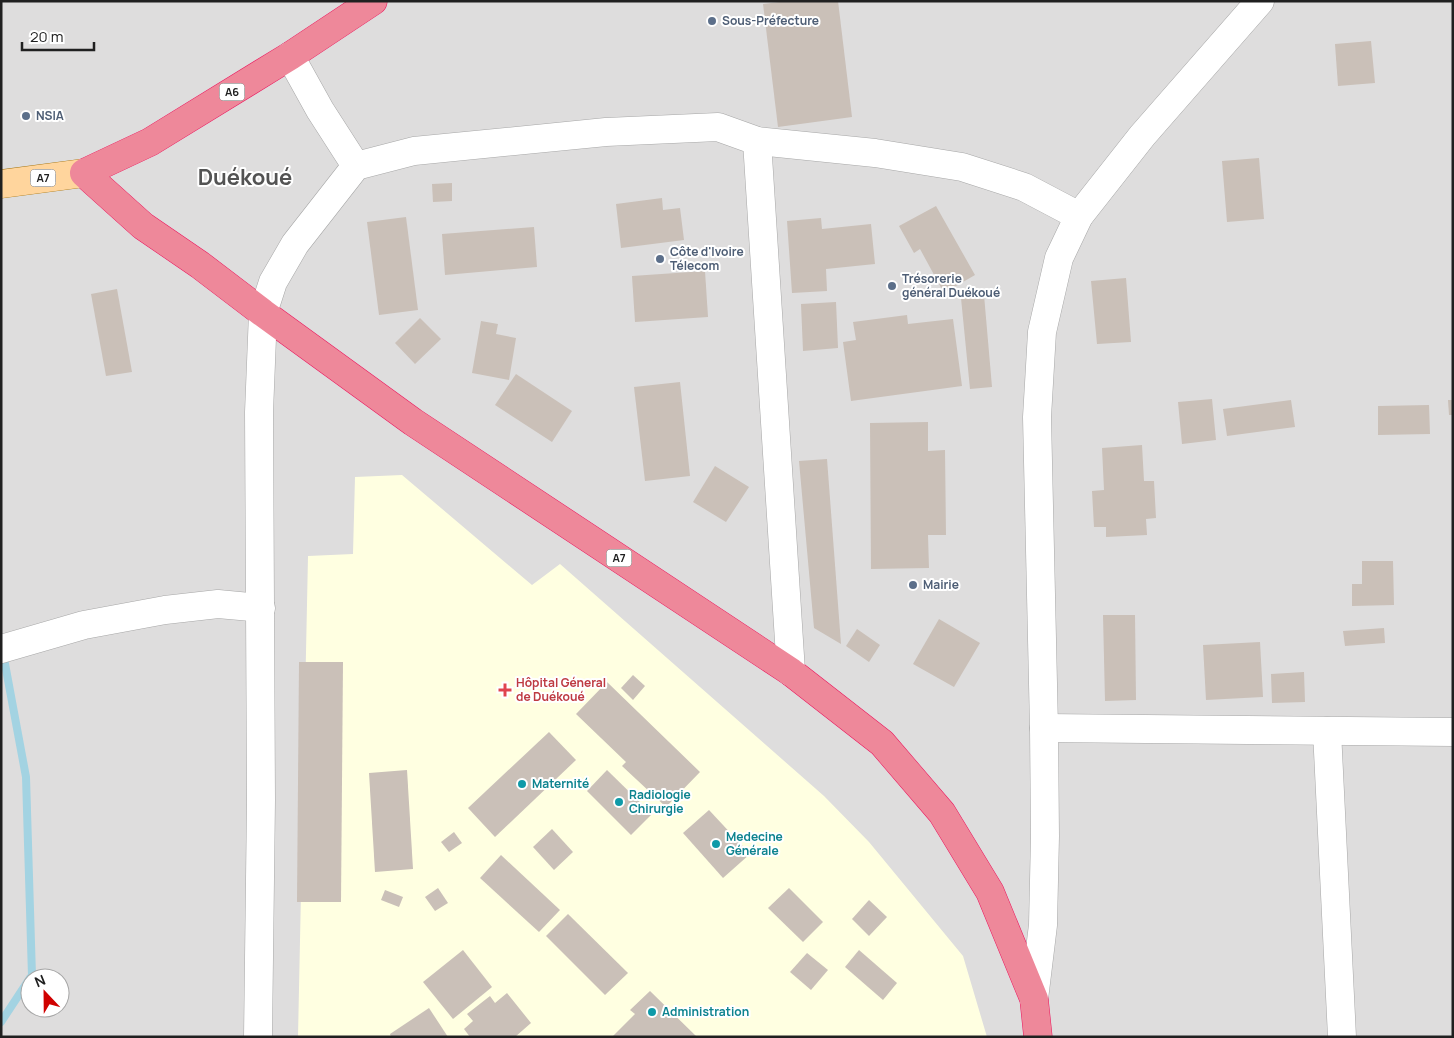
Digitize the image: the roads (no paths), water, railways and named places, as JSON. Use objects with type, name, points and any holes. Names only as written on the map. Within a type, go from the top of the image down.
[{"type":"highway","name":"A6","points":[[84,173],[150,142],[290,56],[373,1]]},
{"type":"highway","name":"A7","points":[[84,173],[143,226],[200,265],[263,314],[413,422],[792,672],[882,743],[942,814],[990,892],[1034,999],[1038,1037]]},
{"type":"main road","name":"A7","points":[[1,184],[84,173]]},
{"type":"street","points":[[1034,999],[1043,925],[1045,836],[1038,426],[1042,332],[1059,258],[1079,216],[1142,136],[1260,1]]},
{"type":"street","points":[[290,56],[320,110],[356,166]]},
{"type":"street","points":[[258,1037],[261,800],[259,412],[263,314],[273,282],[295,244],[356,166],[414,151],[606,132],[718,127],[757,141],[876,153],[962,167],[1024,188],[1079,216]]},
{"type":"street","points":[[757,141],[792,672]]},
{"type":"street","points":[[1,649],[84,625],[165,610],[218,604],[261,608]]},
{"type":"street","points":[[1044,728],[1453,732]]},
{"type":"street","points":[[1327,730],[1342,1037]]},
{"type":"waterway","points":[[3,653],[26,777],[32,968]]},
{"type":"waterway","points":[[1,1022],[20,993]]},
{"type":"place","name":"Sous-Préfecture","points":[[712,21]]},
{"type":"place","name":"NSIA","points":[[26,116]]},
{"type":"place","name":"Côte d'Ivoire Télecom","points":[[660,259]]},
{"type":"place","name":"Trésorerie général Duékoué","points":[[892,286]]},
{"type":"place","name":"Mairie","points":[[913,585]]},
{"type":"place","name":"Hôpital Géneral de Duékoué","points":[[505,690]]},
{"type":"place","name":"Maternité","points":[[522,784]]},
{"type":"place","name":"Radiologie Chirurgie","points":[[619,802]]},
{"type":"place","name":"Medecine Générale","points":[[716,844]]},
{"type":"place","name":"Administration","points":[[652,1012]]},
{"type":"district","name":"Duékoué","points":[[245,177]]}]
